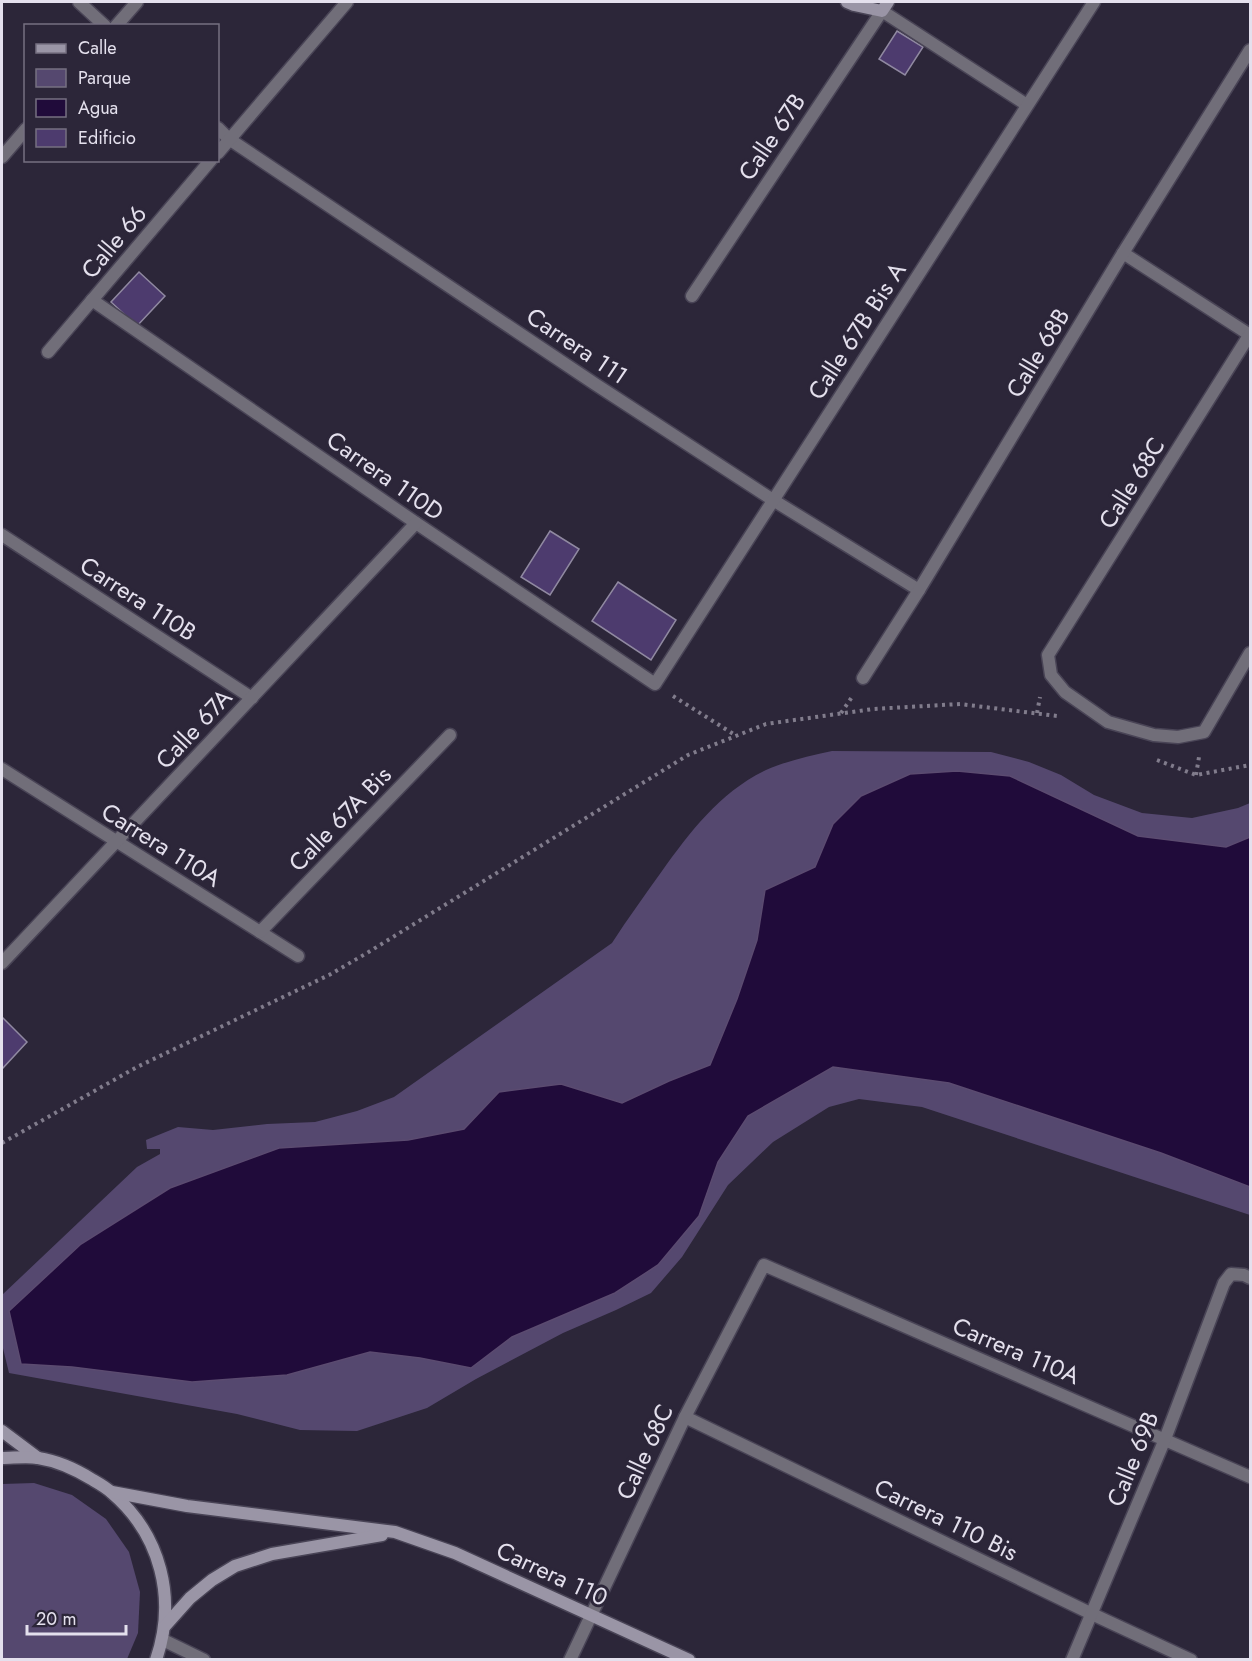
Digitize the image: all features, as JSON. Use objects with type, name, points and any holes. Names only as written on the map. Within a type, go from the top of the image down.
[{"type":"street","points":[[79,2],[103,24]]},
{"type":"street","points":[[118,24],[137,2]]},
{"type":"street","points":[[219,152],[347,2]]},
{"type":"street","points":[[847,2],[854,5],[885,6],[1027,105]]},
{"type":"street","name":"Calle 67B Bis A","points":[[655,684],[1094,2]]},
{"type":"street","name":"Calle 67B","points":[[692,296],[885,6]]},
{"type":"street","name":"Calle 68B","points":[[863,678],[919,590],[1123,253],[1251,50]]},
{"type":"street","name":"Carrera 111","points":[[219,129],[229,139],[595,384],[773,500],[919,590]]},
{"type":"street","points":[[2,157],[24,131]]},
{"type":"street","name":"Calle 66","points":[[48,352],[209,162]]},
{"type":"street","points":[[1123,253],[1250,334]]},
{"type":"street","name":"Carrera 110D","points":[[92,300],[655,684]]},
{"type":"street","name":"Calle 68C","points":[[1250,334],[1048,655],[1052,675],[1065,693],[1108,722],[1154,735],[1178,736],[1204,732],[1251,653]]},
{"type":"street","name":"Calle 67A","points":[[2,963],[416,523]]},
{"type":"street","name":"Carrera 110B","points":[[2,535],[252,698]]},
{"type":"street","name":"Calle 67A Bis","points":[[260,932],[450,735]]},
{"type":"street","name":"Carrera 110A","points":[[2,769],[298,956]]},
{"type":"street","name":"Calle 68C","points":[[570,1659],[685,1417],[764,1265]]},
{"type":"street","name":"Carrera 110A","points":[[764,1265],[1251,1477]]},
{"type":"street","name":"Calle 69B","points":[[1072,1659],[1165,1439],[1224,1283],[1231,1274],[1251,1278]]},
{"type":"street","name":"Carrera 110 Bis","points":[[685,1417],[1092,1614],[1191,1659]]},
{"type":"street","points":[[2,1431],[38,1458]]},
{"type":"street","points":[[2,1458],[38,1458],[77,1470],[112,1492],[137,1519],[155,1552],[165,1588],[165,1626],[156,1659]]},
{"type":"street","name":"Carrera 110","points":[[112,1492],[187,1506],[394,1532],[455,1552],[689,1659]]},
{"type":"street","name":"Carrera 110","points":[[165,1626],[190,1598],[212,1580],[235,1566],[272,1554],[394,1532]]},
{"type":"street","points":[[163,1640],[204,1659]]},
{"type":"path","points":[[655,684],[736,735]]},
{"type":"path","points":[[2,1143],[137,1067],[328,975],[368,953],[688,755],[736,735],[766,724],[873,709],[960,704],[1056,716],[1065,720]]},
{"type":"path","points":[[1155,759],[1196,775],[1251,765]]},
{"type":"green space","points":[[832,751],[991,752],[1029,762],[1061,775],[1094,795],[1142,813],[1192,818],[1238,808],[1250,803],[1250,1215],[922,1107],[859,1099],[829,1107],[773,1142],[728,1185],[682,1257],[651,1293],[563,1333],[427,1408],[357,1431],[300,1430],[237,1414],[9,1373],[2,1344],[2,1295],[137,1167],[160,1154],[160,1149],[147,1149],[146,1140],[178,1127],[213,1130],[315,1122],[357,1111],[394,1097],[612,943],[684,842],[720,801],[749,779],[766,770]]},
{"type":"green space","points":[[34,1483],[72,1495],[106,1519],[129,1552],[140,1592],[138,1633],[127,1659],[2,1659],[2,1484]]},
{"type":"water","points":[[957,771],[1010,776],[1138,836],[1226,847],[1250,837],[1250,1187],[1161,1153],[949,1083],[833,1067],[748,1116],[718,1162],[699,1216],[658,1265],[615,1293],[512,1337],[471,1368],[420,1358],[370,1352],[287,1375],[192,1382],[72,1367],[21,1364],[9,1311],[81,1244],[170,1188],[279,1148],[408,1140],[464,1129],[499,1092],[561,1084],[622,1103],[710,1065],[737,999],[757,940],[765,890],[815,867],[833,824],[861,796],[910,774]]},
{"type":"building","points":[[897,31],[923,47],[905,75],[879,59]]},
{"type":"building","points":[[139,272],[165,296],[137,326],[111,302]]},
{"type":"building","points":[[550,531],[579,549],[550,595],[521,577]]},
{"type":"building","points":[[618,582],[676,620],[651,660],[592,621]]},
{"type":"building","points":[[2,1017],[27,1042],[2,1069]]}]
